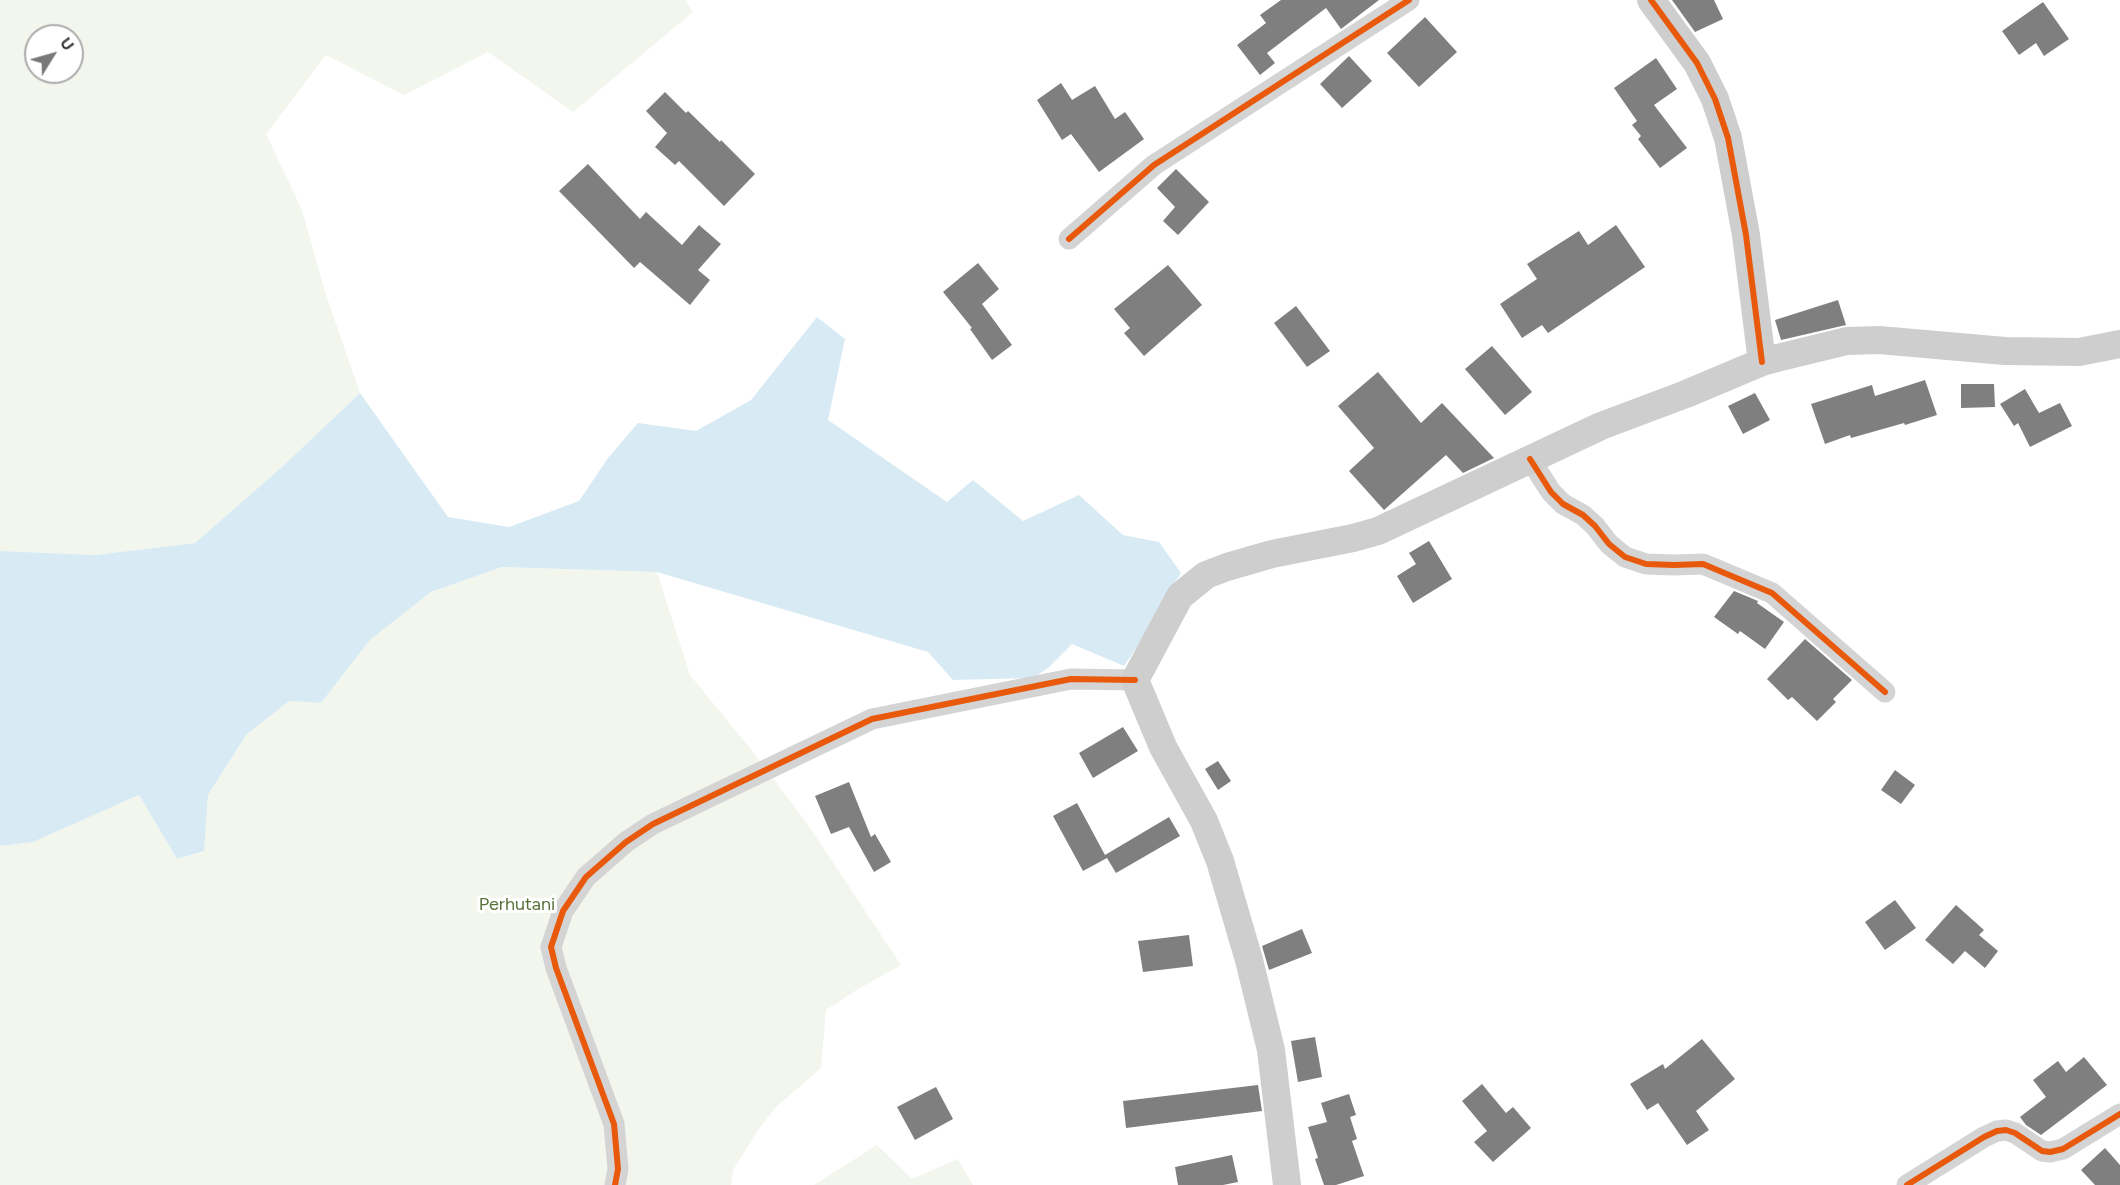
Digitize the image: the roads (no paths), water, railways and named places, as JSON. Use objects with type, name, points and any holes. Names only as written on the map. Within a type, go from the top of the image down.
[{"type":"main road","points":[[1651,0],[1697,63],[1715,99],[1728,138],[1746,235],[1762,362]]},
{"type":"main road","points":[[1287,1185],[1271,1050],[1249,960],[1220,861],[1203,821],[1164,747],[1135,680],[1180,596],[1206,575],[1261,557],[1378,531],[1601,426],[1762,362],[1846,341],[1879,340],[2005,351],[2079,352],[2120,344]]},
{"type":"street","points":[[1069,239],[1154,165],[1409,0]]},
{"type":"street","points":[[1530,459],[1551,492],[1563,504],[1583,515],[1609,544],[1625,557],[1647,564],[1674,566],[1703,564],[1772,593],[1885,692]]},
{"type":"street","points":[[615,1185],[618,1168],[614,1124],[556,968],[551,947],[563,911],[586,877],[626,842],[653,824],[872,719],[1071,679],[1135,680]]},
{"type":"street","points":[[1907,1185],[1997,1131],[2006,1130],[2015,1133],[2042,1152],[2050,1152],[2063,1149],[2120,1114]]},
{"type":"park label","name":"Perhutani","points":[[517,905]]}]
